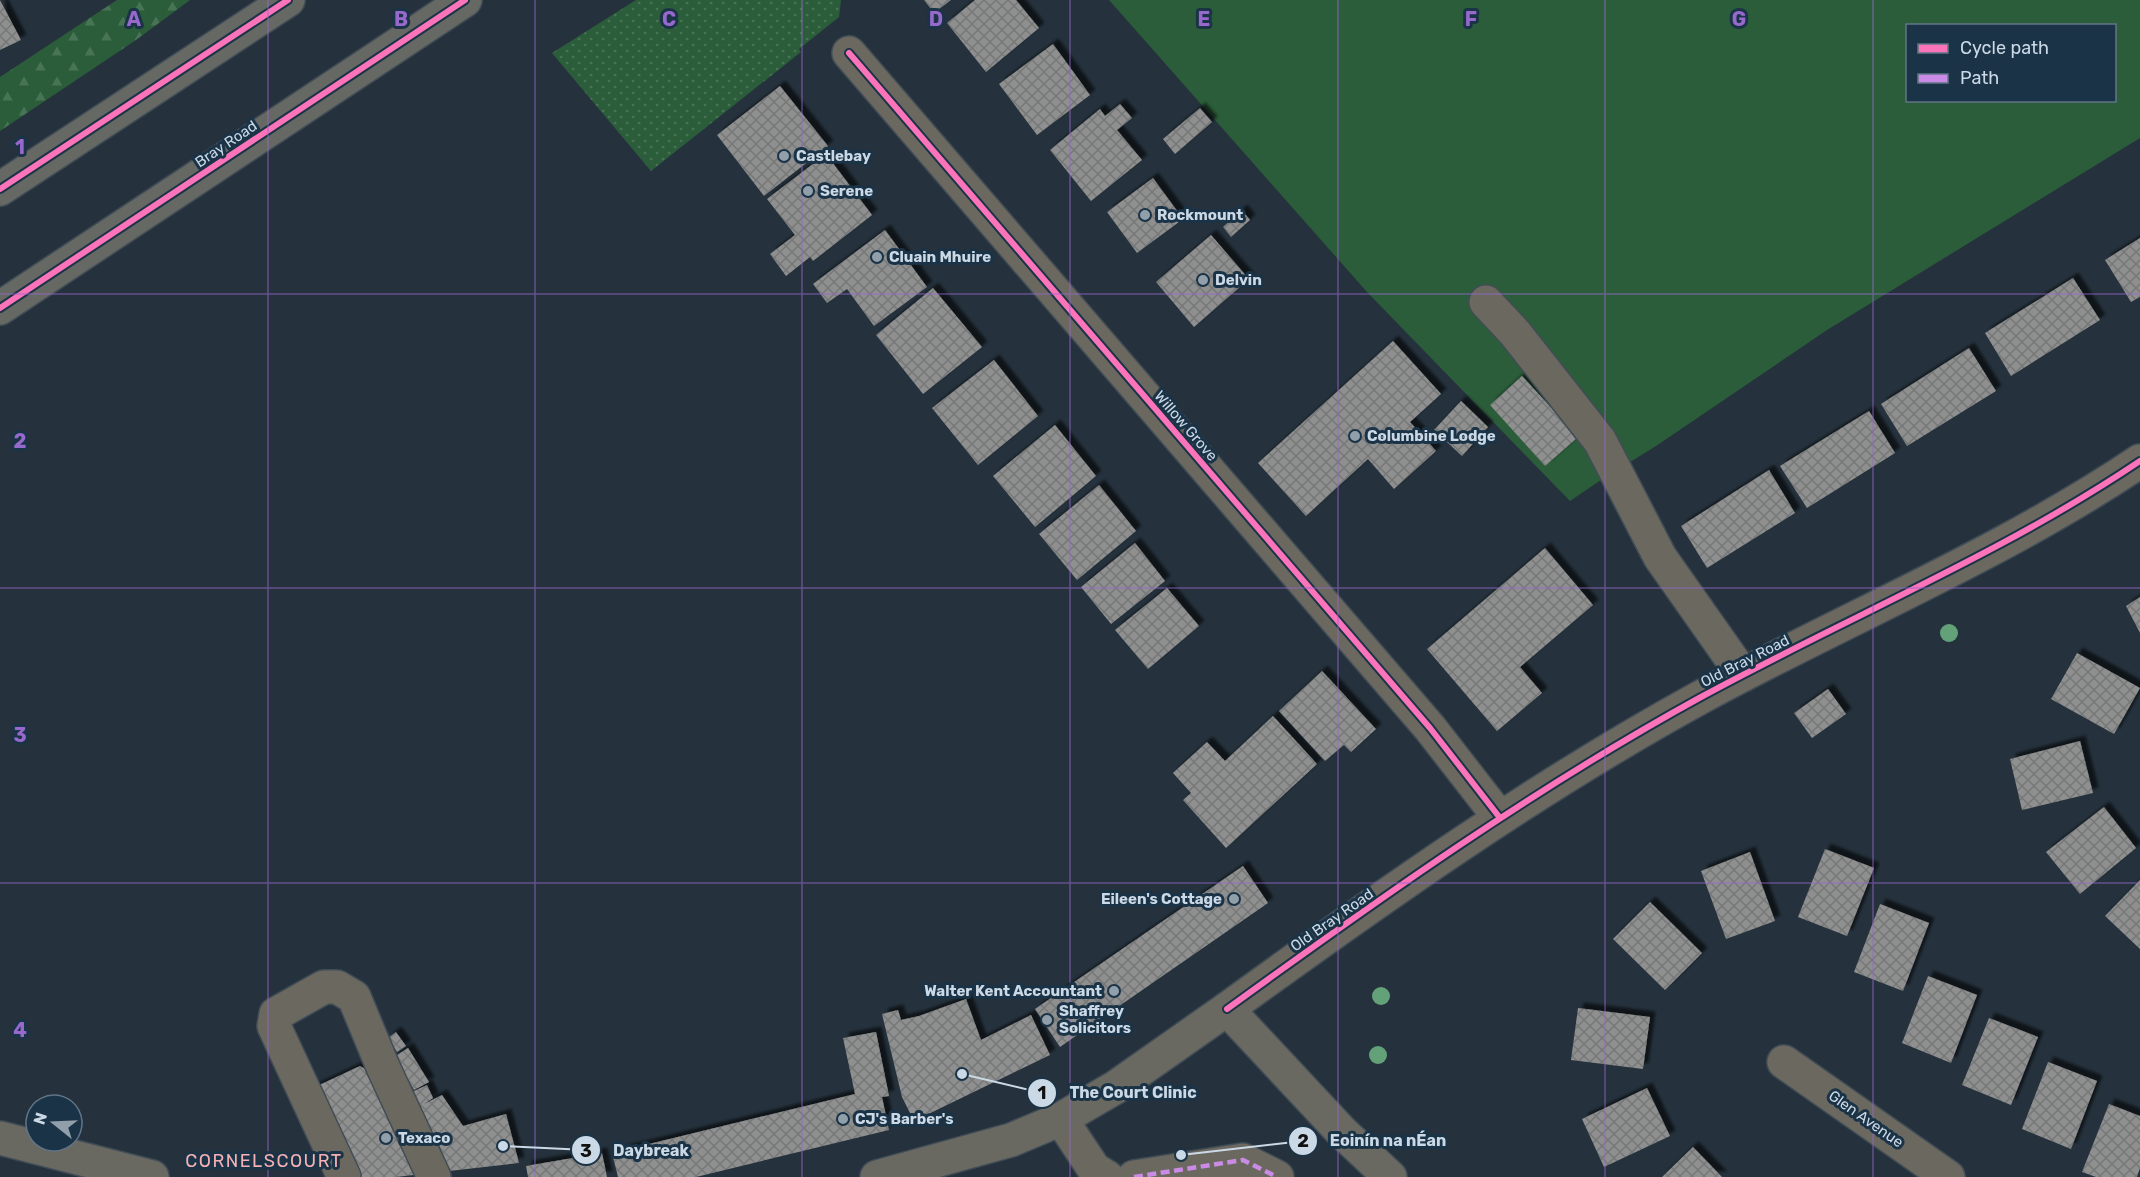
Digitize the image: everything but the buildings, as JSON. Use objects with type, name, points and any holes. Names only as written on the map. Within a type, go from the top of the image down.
[{"type":"highway","points":[[0,189],[288,0]]},
{"type":"highway","name":"Bray Road","points":[[0,308],[465,0]]},
{"type":"main road","name":"Old Bray Road","points":[[877,1177],[950,1167],[1061,1119],[1116,1087],[1227,1009]]},
{"type":"main road","points":[[1227,1009],[1341,1131],[1390,1177]]},
{"type":"main road","points":[[0,1138],[152,1177]]},
{"type":"street","name":"Willow Grove","points":[[849,53],[1430,728],[1500,818]]},
{"type":"street","points":[[1486,302],[1515,333],[1600,441],[1660,557],[1743,675]]},
{"type":"street","name":"Old Bray Road","points":[[1227,1009],[1500,818],[1609,751],[1743,675],[1999,545],[2140,461]]},
{"type":"street","points":[[344,1177],[274,1026],[276,1014],[324,987],[337,987],[354,997],[383,1067],[434,1177]]},
{"type":"street","name":"Glen Avenue","points":[[1784,1062],[1948,1177]]},
{"type":"street","points":[[1061,1119],[1094,1169],[1107,1177]]},
{"type":"street","points":[[1134,1177],[1244,1160],[1277,1177]]},
{"type":"green space","points":[[117,0],[190,0],[136,40],[0,131],[0,77]]},
{"type":"green space","points":[[636,0],[841,0],[839,17],[799,49],[801,52],[651,171],[552,53]]},
{"type":"green space","points":[[1109,0],[2140,0],[2140,138],[1827,330],[1656,446],[1570,501],[1367,292]]},
{"type":"marked path","points":[[1134,1177],[1243,1160],[1277,1177]]},
{"type":"cycle path","points":[[0,189],[288,0]]},
{"type":"cycle path","points":[[0,308],[465,0]]},
{"type":"cycle path","points":[[849,53],[1430,728],[1500,818]]},
{"type":"cycle path","points":[[1227,1009],[1342,926],[1518,806],[1639,732],[1756,668],[1979,556],[2087,495],[2140,461]]},
{"type":"place","name":"Castlebay","points":[[784,156]]},
{"type":"place","name":"Serene","points":[[808,191]]},
{"type":"place","name":"Rockmount","points":[[1145,215]]},
{"type":"place","name":"Cluain Mhuire","points":[[877,257]]},
{"type":"place","name":"Delvin","points":[[1203,280]]},
{"type":"place","name":"Columbine Lodge","points":[[1355,436]]},
{"type":"place","name":"Eileen's Cottage","points":[[1234,899]]},
{"type":"place","name":"Walter Kent Accountant","points":[[1114,991]]},
{"type":"place","name":"Shaffrey Solicitors","points":[[1047,1020]]},
{"type":"place","name":"The Court Clinic","points":[[962,1074]]},
{"type":"place","name":"CJ's Barber's","points":[[843,1119]]},
{"type":"place","name":"Texaco","points":[[386,1138]]},
{"type":"place","name":"Daybreak","points":[[503,1146]]},
{"type":"place","name":"Eoinín na nÉan","points":[[1181,1155]]},
{"type":"district","name":"CORNELSCOURT","points":[[264,1161]]}]
